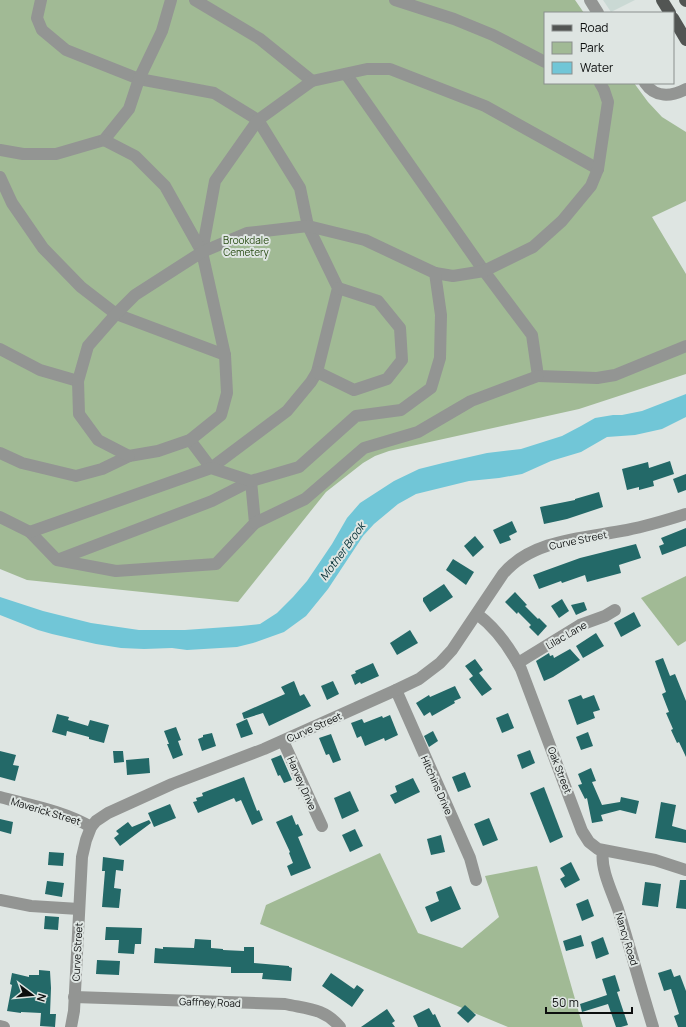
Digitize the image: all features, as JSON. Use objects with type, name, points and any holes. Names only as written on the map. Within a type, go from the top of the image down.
[{"type":"main road","points":[[662,0],[669,12]]},
{"type":"main road","points":[[674,20],[686,40]]},
{"type":"street","points":[[30,532],[211,468],[287,411],[311,382],[317,372],[338,288],[308,226],[300,188],[258,120],[214,93],[139,79],[66,50],[42,30],[36,18],[41,0]]},
{"type":"street","points":[[0,150],[23,154],[56,154],[104,140],[129,109],[139,79],[162,31],[171,0]]},
{"type":"street","points":[[195,0],[260,39],[312,81]]},
{"type":"street","points":[[395,0],[454,18],[493,35],[544,61]]},
{"type":"street","points":[[590,0],[597,12]]},
{"type":"street","points":[[202,252],[215,181],[258,120],[312,81],[366,69],[390,69],[485,106],[598,169]]},
{"type":"street","points":[[346,74],[484,271],[532,335],[538,376]]},
{"type":"street","points":[[129,456],[98,440],[79,414],[78,381],[88,346],[135,294],[202,252],[247,233],[308,226],[365,240],[435,273],[453,276],[484,271],[533,246],[562,221],[591,186],[598,169],[608,102],[601,84]]},
{"type":"street","points":[[646,84],[654,92],[663,95],[672,95],[686,89]]},
{"type":"street","points":[[0,453],[22,463],[76,476],[102,469],[129,456],[158,451],[190,440],[221,415],[227,393],[225,355],[202,252],[165,186],[135,156],[104,140]]},
{"type":"street","points":[[0,177],[12,203],[43,248],[82,287],[116,314],[225,355]]},
{"type":"street","points":[[57,560],[212,501],[251,481],[299,467],[356,416],[401,410],[431,388],[440,358],[441,330],[441,315],[435,273]]},
{"type":"street","points":[[317,372],[354,390],[387,379],[402,360],[400,328],[378,301],[338,288]]},
{"type":"street","points":[[0,517],[30,532],[57,560],[116,571],[216,564],[255,523],[305,498],[364,448],[418,432],[471,402],[538,376],[597,378],[615,375],[686,346]]},
{"type":"street","points":[[0,349],[40,370],[78,381]]},
{"type":"street","points":[[190,440],[211,468],[251,481]]},
{"type":"street","points":[[251,481],[255,523]]},
{"type":"street","name":"Curve Street","points":[[71,1027],[74,1012],[83,853],[88,833],[96,821],[108,813],[172,784],[283,740],[419,679],[440,663],[452,650],[508,568],[525,555],[566,541],[644,527],[686,514]]},
{"type":"street","name":"Lilac Lane","points":[[518,663],[580,625],[605,616],[615,610]]},
{"type":"street","name":"Oak Street","points":[[476,614],[493,628],[508,646],[518,663],[582,830],[589,842],[593,846],[603,851],[655,860],[686,870]]},
{"type":"street","name":"Hitchins Drive","points":[[396,690],[470,858],[476,880]]},
{"type":"street","name":"Harvey Drive","points":[[283,740],[322,826]]},
{"type":"street","name":"Maverick Street","points":[[0,797],[80,820],[91,827]]},
{"type":"street","name":"Nancy Road","points":[[603,851],[603,867],[620,916],[653,1027]]},
{"type":"street","points":[[0,900],[31,906],[79,909]]},
{"type":"street","name":"Gaffney Road","points":[[74,997],[285,1004],[304,1009],[316,1010],[333,1019],[340,1027]]},
{"type":"street","points":[[0,1026],[4,1027]]},
{"type":"shaded area","points":[[603,0],[635,0],[611,12]]},
{"type":"green space","name":"Brookdale Cemetery","points":[[0,0],[575,0],[583,12],[544,12],[544,84],[635,84],[648,102],[662,117],[686,132],[686,201],[652,217],[686,274],[686,374],[579,409],[389,451],[375,456],[363,463],[326,492],[238,602],[27,580],[0,569]]},
{"type":"green space","points":[[686,576],[686,641],[678,646],[641,598]]},
{"type":"green space","points":[[380,853],[418,933],[462,948],[499,917],[485,876],[537,866],[583,1027],[508,1027],[260,924],[266,905]]},
{"type":"water","name":"Mother Brook","points":[[686,394],[686,417],[662,429],[635,435],[607,437],[581,452],[551,461],[522,474],[469,481],[416,494],[398,504],[374,524],[363,536],[328,589],[306,616],[284,632],[253,643],[237,647],[187,650],[172,648],[121,648],[52,634],[0,615],[0,597],[43,611],[91,623],[139,630],[185,630],[260,624],[277,613],[307,581],[332,544],[347,518],[360,503],[394,481],[419,469],[487,453],[521,449],[562,436],[595,418],[642,411]]},
{"type":"building","points":[[670,461],[674,474],[653,481],[654,486],[639,490],[639,487],[627,490],[622,469],[648,462],[649,468]]},
{"type":"building","points":[[686,474],[686,490],[678,493],[673,479]]},
{"type":"building","points":[[599,492],[603,507],[567,519],[544,524],[540,507],[575,500]]},
{"type":"building","points":[[512,521],[517,532],[509,536],[511,540],[500,544],[493,530]]},
{"type":"building","points":[[686,528],[686,546],[662,555],[659,546],[664,544],[661,538]]},
{"type":"building","points":[[475,536],[484,547],[473,557],[464,546]]},
{"type":"building","points":[[636,544],[641,558],[619,565],[621,573],[587,582],[585,575],[562,583],[561,581],[539,589],[533,575],[580,558]]},
{"type":"building","points":[[453,559],[474,572],[466,585],[446,570]]},
{"type":"building","points":[[444,584],[453,597],[430,612],[423,601],[423,598]]},
{"type":"building","points":[[515,592],[527,605],[525,606],[547,626],[538,636],[529,627],[531,625],[505,602]]},
{"type":"building","points":[[562,599],[569,611],[559,618],[551,606]]},
{"type":"building","points":[[584,602],[587,610],[576,615],[571,605]]},
{"type":"building","points":[[634,612],[641,626],[621,637],[614,623]]},
{"type":"building","points":[[410,630],[418,643],[397,655],[390,643]]},
{"type":"building","points":[[596,633],[604,646],[583,658],[576,646]]},
{"type":"building","points":[[570,649],[580,660],[544,681],[536,661],[549,653],[550,656],[553,655],[554,658]]},
{"type":"building","points":[[663,658],[670,676],[675,674],[686,701],[686,757],[671,730],[673,729],[666,713],[669,712],[662,694],[666,692],[655,661]]},
{"type":"building","points":[[475,659],[483,670],[479,673],[492,689],[482,696],[469,679],[473,676],[465,666]]},
{"type":"building","points":[[373,663],[379,676],[355,685],[351,675],[356,673],[355,671]]},
{"type":"building","points":[[294,681],[300,696],[304,694],[311,706],[269,726],[263,713],[244,719],[242,713],[285,694],[281,687]]},
{"type":"building","points":[[333,681],[339,694],[327,700],[321,686]]},
{"type":"building","points":[[455,686],[461,698],[432,716],[430,712],[424,716],[416,703],[429,695],[430,697]]},
{"type":"building","points":[[581,695],[583,699],[594,695],[600,710],[593,712],[595,718],[577,725],[568,700]]},
{"type":"building","points":[[508,713],[514,728],[502,733],[496,718]]},
{"type":"building","points":[[57,714],[69,717],[68,720],[88,726],[90,720],[109,725],[104,743],[67,731],[66,736],[52,732]]},
{"type":"building","points":[[390,715],[398,735],[385,741],[384,738],[365,746],[361,736],[357,738],[351,723],[362,719],[364,723],[382,716],[383,718]]},
{"type":"building","points":[[247,719],[253,734],[241,738],[236,724]]},
{"type":"building","points":[[176,727],[181,740],[178,741],[183,755],[173,759],[164,731]]},
{"type":"building","points":[[433,731],[438,741],[429,747],[424,736]]},
{"type":"building","points":[[588,732],[593,746],[581,750],[576,737]]},
{"type":"building","points":[[212,733],[216,746],[202,751],[198,739],[203,737],[203,735]]},
{"type":"building","points":[[331,734],[341,760],[333,763],[329,754],[326,755],[319,738]]},
{"type":"building","points":[[530,750],[535,763],[522,769],[517,755]]},
{"type":"building","points":[[0,751],[16,755],[13,765],[19,766],[15,781],[0,777]]},
{"type":"building","points":[[113,751],[123,751],[124,762],[114,763]]},
{"type":"building","points":[[281,755],[292,780],[284,783],[280,775],[278,776],[271,759]]},
{"type":"building","points":[[149,758],[150,773],[127,775],[126,760]]},
{"type":"building","points":[[591,768],[596,781],[592,782],[602,805],[620,802],[621,797],[639,801],[636,814],[620,810],[601,815],[603,821],[592,823],[587,798],[585,799],[578,785],[582,784],[578,774]]},
{"type":"building","points":[[465,772],[471,787],[458,792],[452,777]]},
{"type":"building","points":[[244,777],[257,811],[259,810],[263,820],[252,825],[241,800],[236,802],[234,798],[198,813],[193,802],[197,801],[196,798],[203,796],[202,793]]},
{"type":"building","points":[[413,778],[420,792],[395,804],[390,795],[397,792],[395,786]]},
{"type":"building","points":[[544,787],[563,837],[550,843],[530,793]]},
{"type":"building","points":[[350,791],[359,811],[342,819],[334,798]]},
{"type":"building","points":[[661,802],[676,805],[672,826],[686,830],[686,843],[655,838]]},
{"type":"building","points":[[170,804],[176,818],[154,827],[148,813]]},
{"type":"building","points":[[292,815],[296,825],[298,824],[303,835],[298,837],[311,868],[291,876],[287,866],[293,863],[289,853],[290,852],[276,822]]},
{"type":"building","points":[[489,818],[498,840],[483,846],[474,824]]},
{"type":"building","points":[[0,819],[13,822],[11,834],[0,831]]},
{"type":"building","points":[[149,820],[151,823],[120,846],[114,838],[119,834],[116,831],[128,822],[132,827]]},
{"type":"building","points":[[355,829],[363,846],[350,852],[342,835]]},
{"type":"building","points":[[441,835],[445,852],[431,855],[427,839]]},
{"type":"building","points":[[49,852],[64,853],[63,866],[48,865]]},
{"type":"building","points":[[103,857],[124,860],[123,871],[116,870],[114,888],[121,889],[119,908],[102,907],[105,871],[102,871]]},
{"type":"building","points":[[571,862],[580,880],[565,888],[560,879],[565,876],[560,868]]},
{"type":"building","points":[[680,880],[686,880],[686,909],[676,908]]},
{"type":"building","points":[[47,881],[64,883],[62,897],[45,894]]},
{"type":"building","points":[[645,882],[661,884],[658,907],[642,905]]},
{"type":"building","points":[[451,886],[461,909],[431,922],[425,907],[439,901],[436,892]]},
{"type":"building","points":[[588,899],[594,916],[582,921],[576,904]]},
{"type":"building","points":[[45,916],[59,917],[58,930],[44,929]]},
{"type":"building","points":[[106,927],[142,928],[141,944],[135,944],[134,954],[118,953],[119,940],[105,940]]},
{"type":"building","points":[[581,935],[584,946],[566,951],[563,941]]},
{"type":"building","points":[[603,937],[609,954],[596,959],[591,942]]},
{"type":"building","points":[[195,939],[211,940],[211,948],[223,950],[244,951],[244,947],[254,947],[254,963],[289,966],[292,968],[291,981],[262,979],[263,973],[231,973],[231,967],[154,963],[155,948],[194,948]]},
{"type":"building","points":[[97,960],[120,961],[119,975],[96,974]]},
{"type":"building","points":[[671,969],[674,977],[680,975],[686,991],[686,1027],[678,1027],[674,1016],[679,1014],[671,989],[664,991],[658,973]]},
{"type":"building","points":[[39,970],[50,971],[50,1014],[56,1014],[55,1027],[40,1026],[41,1013],[7,1011],[12,985],[10,984],[12,973],[29,977],[29,975],[39,975]]},
{"type":"building","points":[[331,973],[354,989],[357,985],[364,990],[352,1007],[322,986]]},
{"type":"building","points":[[615,975],[620,991],[617,992],[628,1025],[621,1027],[616,1027],[608,1004],[582,1012],[580,1004],[607,995],[602,979]]},
{"type":"building","points":[[465,1005],[476,1015],[468,1023],[457,1013]]},
{"type":"building","points":[[429,1008],[433,1015],[435,1014],[441,1027],[418,1027],[413,1016]]},
{"type":"building","points":[[387,1009],[395,1021],[392,1023],[395,1027],[361,1027]]}]
